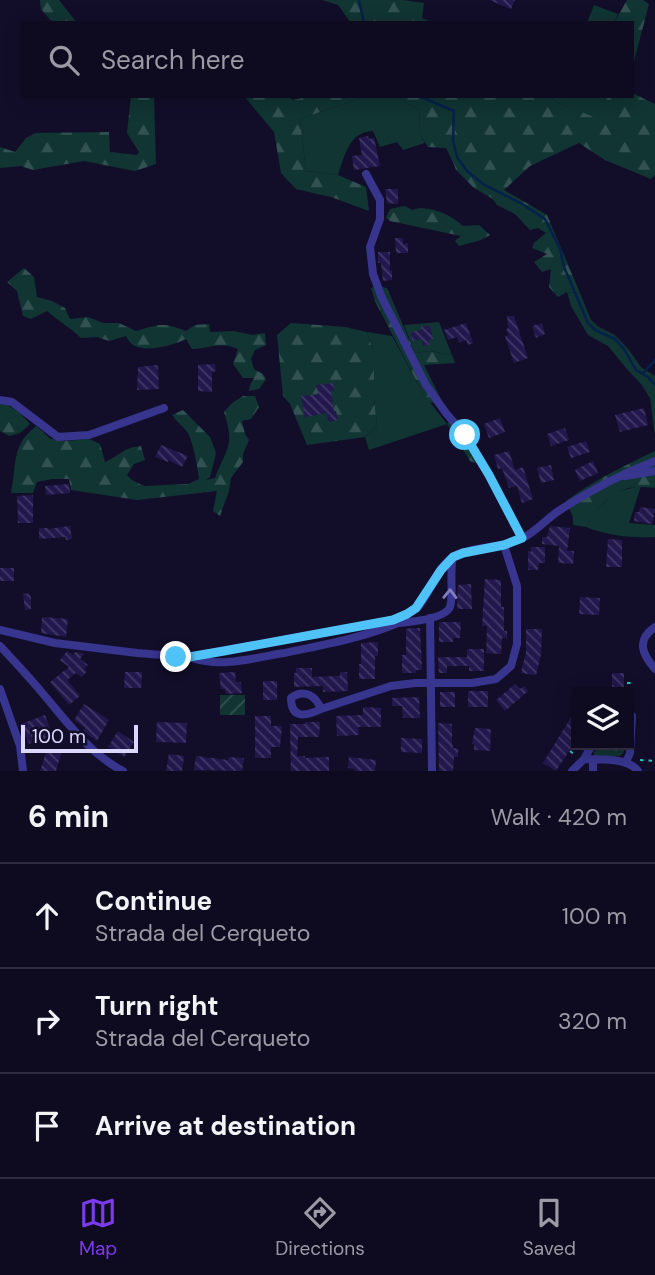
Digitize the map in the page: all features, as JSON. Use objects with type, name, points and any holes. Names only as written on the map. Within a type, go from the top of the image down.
[{"type":"street","points":[[366,174],[380,200],[380,219],[370,247],[373,274],[382,298],[426,385],[465,435],[522,538]]},
{"type":"street","points":[[0,400],[12,401],[58,437],[89,435],[164,408]]},
{"type":"street","points":[[189,657],[393,620],[416,608],[453,557],[522,538],[599,486],[655,461]]},
{"type":"street","points":[[618,476],[655,471]]},
{"type":"street","points":[[321,709],[391,686],[472,683],[496,679],[511,666],[517,644],[517,586],[504,545]]},
{"type":"street","points":[[0,630],[55,643],[189,657],[211,662],[244,660],[326,646],[399,623],[444,614],[451,605],[450,573],[453,557]]},
{"type":"street","points":[[399,623],[407,614]]},
{"type":"street","points":[[430,618],[432,771]]},
{"type":"street","points":[[655,627],[648,632],[643,645],[646,658],[655,668]]},
{"type":"street","points":[[0,646],[28,675],[85,744],[123,771]]},
{"type":"street","points":[[0,689],[20,746],[23,771]]},
{"type":"street","points":[[572,771],[589,750]]},
{"type":"street","points":[[630,750],[631,761],[638,771]]},
{"type":"street","points":[[584,758],[631,761]]},
{"type":"street","points":[[584,758],[593,771]]},
{"type":"path","points":[[626,683],[631,683],[631,687]]},
{"type":"path","points":[[570,751],[584,758]]},
{"type":"path","points":[[631,761],[655,761]]},
{"type":"green space","points":[[40,0],[59,0],[75,21],[51,21],[41,9]]},
{"type":"green space","points":[[322,0],[403,0],[424,3],[422,18],[429,21],[350,21],[338,5]]},
{"type":"green space","points":[[627,0],[643,0],[649,4],[634,61],[634,21],[615,21]]},
{"type":"green space","points":[[594,5],[618,14],[615,21],[588,21]]},
{"type":"green space","points":[[634,94],[655,104],[655,175],[651,179],[605,160],[579,143],[530,166],[504,190],[547,215],[580,293],[567,292],[558,297],[549,287],[551,269],[542,272],[534,262],[547,254],[532,248],[546,233],[538,228],[530,230],[515,214],[474,188],[456,170],[446,148],[428,147],[419,132],[420,110],[398,98],[549,98],[597,118],[607,98],[634,98]]},
{"type":"green space","points":[[131,98],[154,98],[156,164],[135,171],[84,161],[33,170],[21,166],[0,168],[0,147],[15,152],[26,138],[36,133],[109,132],[110,152],[137,155],[139,152],[127,133]]},
{"type":"green space","points":[[246,98],[360,98],[300,119],[306,171],[338,175],[366,187],[369,211],[331,197],[296,189],[281,173],[274,132]]},
{"type":"green space","points":[[360,98],[398,98],[420,110],[419,132],[425,143],[403,150],[397,142],[380,147],[373,131],[365,132],[358,135],[349,146],[338,175],[306,171],[300,119]]},
{"type":"green space","points":[[549,98],[607,98],[597,119]]},
{"type":"green space","points":[[405,206],[412,210],[425,208],[439,212],[463,226],[479,225],[490,235],[459,246],[455,241],[461,236],[386,218],[390,209]]},
{"type":"green space","points":[[24,268],[34,277],[37,297],[65,308],[70,319],[88,317],[103,323],[119,323],[136,331],[161,325],[186,331],[195,325],[209,324],[210,332],[234,331],[252,335],[265,333],[266,345],[255,350],[251,359],[254,369],[266,379],[259,389],[249,391],[254,378],[243,378],[233,364],[238,349],[231,347],[220,345],[192,349],[186,339],[168,346],[138,347],[126,336],[109,341],[97,337],[81,338],[47,311],[31,319],[23,316],[17,291],[7,282]]},
{"type":"green space","points":[[371,288],[387,288],[415,353],[430,351],[452,355],[455,363],[424,365],[442,401],[430,403],[422,392],[375,301]]},
{"type":"green space","points":[[567,292],[580,293],[591,320],[615,335],[641,367],[655,376],[655,437],[650,398],[608,346],[588,335],[571,306]]},
{"type":"green space","points":[[439,322],[452,355],[430,351],[415,353],[404,325]]},
{"type":"green space","points":[[291,323],[345,327],[367,332],[374,354],[377,426],[365,437],[307,445],[290,404],[283,396],[277,335]]},
{"type":"green space","points":[[367,332],[392,336],[422,392],[447,424],[369,450],[365,437],[377,426],[374,354]]},
{"type":"green space","points":[[243,396],[255,396],[259,407],[251,419],[242,421],[249,440],[243,454],[243,462],[231,478],[220,516],[213,511],[217,491],[137,500],[71,490],[69,479],[52,479],[37,482],[33,493],[11,493],[20,444],[36,426],[51,439],[89,439],[100,444],[105,462],[125,450],[141,446],[145,460],[134,464],[127,475],[144,486],[188,484],[199,479],[190,437],[172,415],[183,410],[210,437],[216,453],[210,477],[206,480],[215,478],[229,440],[224,412]]},
{"type":"green space","points":[[0,399],[19,412],[30,424],[20,433],[9,436],[0,431]]},
{"type":"green space","points":[[452,416],[456,420],[459,419],[482,457],[478,464],[470,461],[447,424]]},
{"type":"green space","points":[[655,451],[655,488],[622,490],[607,500],[586,527],[573,525],[573,517],[566,501],[598,480]]},
{"type":"green space","points":[[641,486],[629,523],[655,525],[655,537],[620,536],[586,527],[614,492]]},
{"type":"green space","points":[[220,695],[245,695],[245,715],[220,715]]},
{"type":"green space","points":[[594,751],[624,752],[620,756],[594,756]]},
{"type":"building","points":[[489,0],[515,0],[511,9]]},
{"type":"building","points":[[368,136],[369,139],[374,138],[380,166],[354,170],[352,156],[362,155],[359,138]]},
{"type":"building","points":[[385,189],[398,189],[398,204],[387,203]]},
{"type":"building","points":[[395,238],[403,238],[403,244],[408,243],[408,253],[396,253]]},
{"type":"building","points":[[378,252],[390,252],[392,280],[383,281]]},
{"type":"building","points":[[507,316],[514,316],[528,358],[514,363],[505,336],[509,335],[506,330]]},
{"type":"building","points":[[466,323],[473,343],[468,345],[466,340],[459,343],[457,337],[448,340],[444,330]]},
{"type":"building","points":[[542,323],[545,334],[536,338],[532,326]]},
{"type":"building","points":[[430,325],[433,339],[429,340],[430,345],[423,346],[422,339],[412,341],[411,332]]},
{"type":"building","points":[[215,364],[216,371],[212,372],[212,392],[198,391],[198,365]]},
{"type":"building","points":[[158,365],[159,389],[137,390],[138,367]]},
{"type":"building","points":[[333,383],[334,391],[331,391],[338,420],[328,422],[327,413],[305,417],[301,396],[318,394],[316,385]]},
{"type":"building","points":[[644,408],[648,425],[620,432],[615,415]]},
{"type":"building","points":[[500,418],[505,432],[489,438],[484,424]]},
{"type":"building","points":[[565,428],[569,440],[551,446],[547,434]]},
{"type":"building","points":[[586,441],[590,452],[571,458],[567,447]]},
{"type":"building","points":[[161,445],[188,456],[182,467],[155,457]]},
{"type":"building","points":[[509,451],[515,470],[523,467],[533,499],[522,503],[517,486],[509,488],[502,468],[498,469],[494,455]]},
{"type":"building","points":[[593,461],[598,473],[580,481],[575,470]]},
{"type":"building","points":[[551,465],[554,480],[541,483],[537,468]]},
{"type":"building","points":[[69,484],[70,493],[46,495],[45,486]]},
{"type":"building","points":[[33,495],[33,523],[18,523],[17,496]]},
{"type":"building","points":[[640,507],[655,509],[652,524],[634,521],[635,512],[639,512]]},
{"type":"building","points":[[70,526],[72,539],[39,539],[39,528]]},
{"type":"building","points":[[550,526],[570,528],[567,551],[574,551],[573,564],[558,563],[559,546],[542,544],[542,537],[547,537]]},
{"type":"building","points":[[608,539],[622,540],[622,567],[606,567]]},
{"type":"building","points":[[531,547],[545,547],[545,563],[539,563],[538,570],[528,570],[528,551],[531,552]]},
{"type":"building","points":[[0,568],[14,568],[14,581],[0,581]]},
{"type":"building","points":[[485,579],[501,580],[501,607],[504,607],[504,631],[507,631],[507,638],[502,638],[501,654],[486,653],[487,626],[482,626]]},
{"type":"building","points":[[471,584],[472,609],[457,609],[458,585]]},
{"type":"building","points":[[23,593],[31,597],[31,609],[25,610]]},
{"type":"building","points":[[580,597],[600,598],[599,615],[579,614]]},
{"type":"building","points":[[42,617],[68,619],[66,637],[41,633]]},
{"type":"building","points":[[441,622],[461,622],[460,638],[453,638],[453,642],[439,642]]},
{"type":"building","points":[[420,628],[422,670],[402,673],[402,655],[406,655],[406,629]]},
{"type":"building","points":[[526,629],[542,629],[541,654],[536,675],[521,673],[526,652]]},
{"type":"building","points":[[378,642],[375,679],[359,679],[361,643]]},
{"type":"building","points":[[467,649],[484,649],[484,671],[469,671],[469,666],[447,666],[447,673],[439,673],[438,657],[467,657]]},
{"type":"building","points":[[67,651],[73,655],[75,652],[84,654],[80,659],[88,665],[82,677],[76,673],[67,680],[80,696],[69,705],[50,682],[69,667],[60,660]]},
{"type":"building","points":[[296,668],[312,668],[312,677],[340,676],[340,672],[347,672],[348,691],[323,692],[323,686],[294,687]]},
{"type":"building","points":[[125,672],[142,672],[141,688],[124,688]]},
{"type":"building","points":[[235,672],[236,682],[241,682],[242,693],[226,694],[225,689],[221,689],[219,673]]},
{"type":"building","points":[[612,673],[624,673],[624,687],[612,687]]},
{"type":"building","points":[[263,681],[277,681],[277,700],[263,700]]},
{"type":"building","points":[[515,684],[520,689],[524,686],[528,691],[505,711],[496,700]]},
{"type":"building","points":[[468,691],[488,691],[488,707],[468,707]]},
{"type":"building","points":[[440,692],[455,692],[455,707],[440,707]]},
{"type":"building","points":[[419,697],[420,718],[403,718],[402,706],[392,706],[392,698]]},
{"type":"building","points":[[84,704],[109,720],[97,741],[84,732],[85,728],[74,720]]},
{"type":"building","points":[[363,707],[381,708],[381,727],[358,727],[359,735],[337,736],[336,716],[363,715]]},
{"type":"building","points":[[45,715],[53,736],[29,744],[21,724]]},
{"type":"building","points":[[255,716],[271,716],[271,726],[282,726],[280,747],[271,747],[271,758],[255,758]]},
{"type":"building","points":[[571,717],[571,748],[556,771],[543,763]]},
{"type":"building","points":[[157,722],[187,723],[186,743],[156,742]]},
{"type":"building","points":[[320,722],[319,737],[298,737],[297,756],[329,757],[329,771],[291,771],[290,724]]},
{"type":"building","points":[[438,723],[452,724],[452,745],[458,749],[458,757],[454,757],[453,771],[439,771]]},
{"type":"building","points":[[475,728],[491,729],[490,751],[474,750],[472,744]]},
{"type":"building","points":[[118,731],[134,742],[124,757],[108,747]]},
{"type":"building","points":[[401,738],[422,739],[422,753],[401,752]]},
{"type":"building","points":[[47,749],[61,754],[56,771],[40,771]]},
{"type":"building","points":[[169,754],[184,756],[182,771],[166,771]]},
{"type":"building","points":[[196,756],[228,760],[229,757],[244,758],[242,771],[194,770]]},
{"type":"building","points":[[349,757],[376,760],[375,771],[354,771],[355,769],[348,768]]},
{"type":"waterway","points":[[359,0],[364,21]]},
{"type":"waterway","points":[[424,98],[454,111],[453,141],[457,157],[467,171],[483,184],[545,219],[560,249],[564,267],[588,323],[595,330],[615,339],[636,370],[655,385]]},
{"type":"waterway","points":[[643,373],[655,360]]},
{"type":"route","points":[[176,657],[283,641],[393,620],[416,608],[446,563],[453,557],[522,538],[465,435]]}]
